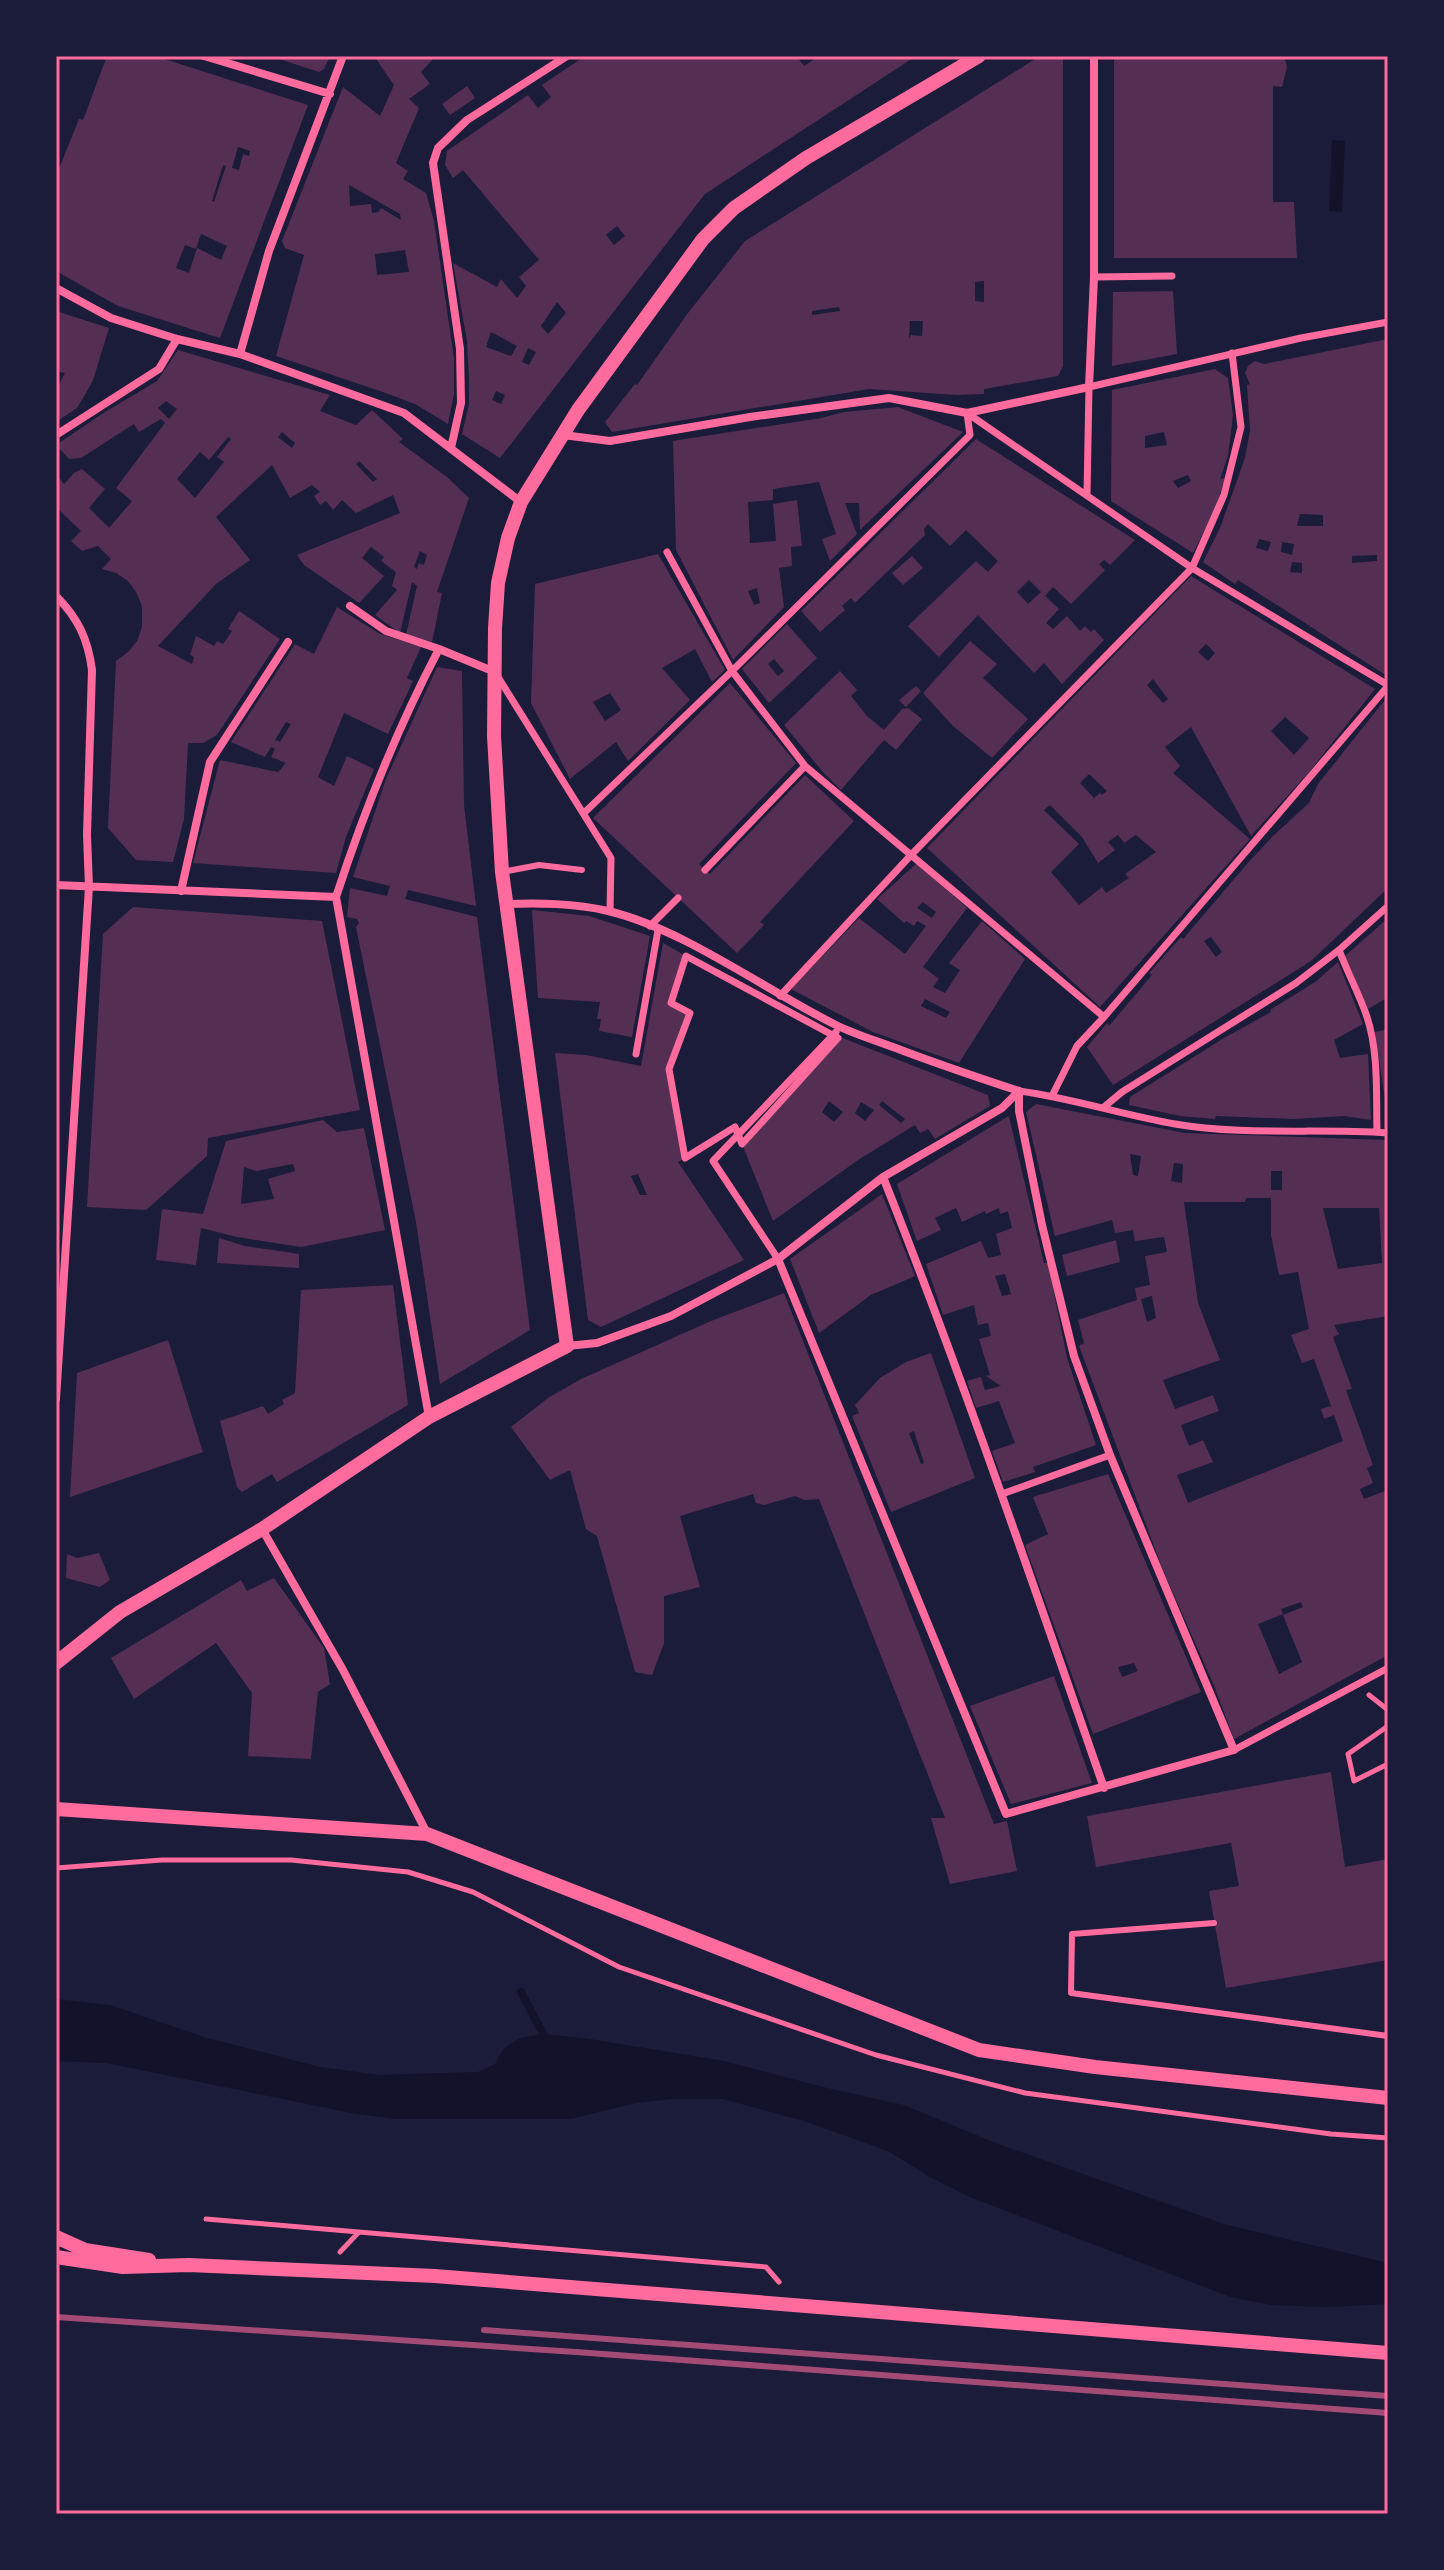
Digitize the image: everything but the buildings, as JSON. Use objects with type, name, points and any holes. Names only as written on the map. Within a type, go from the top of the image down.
[{"type":"street","points":[[204,56],[330,94]]},
{"type":"street","points":[[240,354],[269,251],[343,56]]},
{"type":"street","points":[[451,448],[461,403],[460,349],[433,163],[438,148],[467,120],[567,56]]},
{"type":"street","points":[[567,1346],[502,872],[494,736],[495,672],[498,583],[508,538],[521,502],[563,435],[617,354],[703,239],[734,208],[806,158],[979,56]]},
{"type":"street","points":[[1087,494],[1094,277],[1094,56]]},
{"type":"street","points":[[1094,277],[1172,276]]},
{"type":"street","points":[[56,288],[111,318],[177,339],[240,354],[404,413],[521,502]]},
{"type":"street","points":[[563,435],[610,441],[889,398],[967,413],[1232,353],[1388,322]]},
{"type":"street","points":[[56,435],[159,369],[177,339]]},
{"type":"street","points":[[780,996],[912,854],[1192,568],[1224,495],[1241,427],[1232,353]]},
{"type":"street","points":[[967,413],[1192,568],[1388,686],[1077,1046],[1052,1096]]},
{"type":"street","points":[[584,813],[970,435],[967,413]]},
{"type":"street","points":[[667,552],[732,671],[805,766],[1104,1017]]},
{"type":"street","points":[[56,596],[72,612],[89,648],[92,670],[89,887],[56,1399]]},
{"type":"street","points":[[350,606],[386,631],[495,672],[611,858],[610,911]]},
{"type":"street","points":[[181,891],[210,762],[288,642]]},
{"type":"street","points":[[429,1417],[336,897],[363,817],[409,705],[439,649]]},
{"type":"street","points":[[705,870],[805,766]]},
{"type":"street","points":[[56,885],[336,897]]},
{"type":"street","points":[[636,1054],[654,928],[678,898]]},
{"type":"street","points":[[505,904],[572,905],[610,911],[708,954],[840,1027],[1019,1091],[1175,1124],[1224,1129],[1388,1133]]},
{"type":"street","points":[[1104,1107],[1122,1092],[1296,983],[1388,906]]},
{"type":"street","points":[[1339,950],[1366,1015],[1371,1036],[1376,1069],[1377,1132]]},
{"type":"street","points":[[739,1136],[735,1127],[685,1158],[669,1069],[690,1013],[671,1003],[686,956],[833,1035]]},
{"type":"street","points":[[840,1027],[713,1161],[778,1259],[1006,1814],[1234,1750],[1388,1668]]},
{"type":"street","points":[[56,1663],[120,1612],[262,1529],[429,1417],[567,1346],[597,1343],[671,1316],[778,1259],[883,1177],[1002,1108],[1019,1091]]},
{"type":"street","points":[[1019,1091],[1019,1111],[1042,1225],[1074,1356],[1110,1455],[1234,1750]]},
{"type":"street","points":[[883,1177],[922,1274],[1002,1494],[1104,1788]]},
{"type":"street","points":[[1002,1494],[1110,1455]]},
{"type":"street","points":[[262,1529],[343,1670],[427,1834]]},
{"type":"street","points":[[56,1809],[427,1834],[979,2050],[1095,2067],[1388,2098]]},
{"type":"street","points":[[56,2237],[85,2250],[189,2265]]},
{"type":"street","points":[[56,2257],[123,2267],[189,2265],[435,2276],[1388,2353]]},
{"type":"lane","points":[[502,872],[539,865],[582,870]]},
{"type":"lane","points":[[1214,1923],[1072,1934],[1071,1993],[1388,2036]]},
{"type":"path","points":[[1388,1726],[1348,1754],[1354,1781],[1388,1764]]},
{"type":"path","points":[[56,1868],[162,1860],[291,1860],[408,1872],[473,1892],[619,1967],[876,2055],[1025,2093],[1331,2134],[1388,2138]]},
{"type":"path","points":[[206,2219],[766,2267],[800,2307]]},
{"type":"shaded area","points":[[1332,140],[1345,141],[1342,212],[1329,211]]},
{"type":"shaded area","points":[[56,1999],[110,2005],[207,2038],[320,2067],[380,2075],[478,2072],[495,2064],[503,2049],[520,2038],[542,2034],[724,2061],[904,2105],[998,2144],[1224,2224],[1388,2263],[1388,2304],[1327,2307],[1270,2305],[1231,2297],[972,2198],[888,2151],[804,2121],[723,2099],[636,2103],[570,2119],[398,2119],[356,2114],[107,2063],[56,2061]]},
{"type":"waterway","points":[[521,1992],[547,2041]]},
{"type":"railway","points":[[56,2317],[576,2352],[1388,2413]]},
{"type":"railway","points":[[484,2330],[1388,2396]]}]
